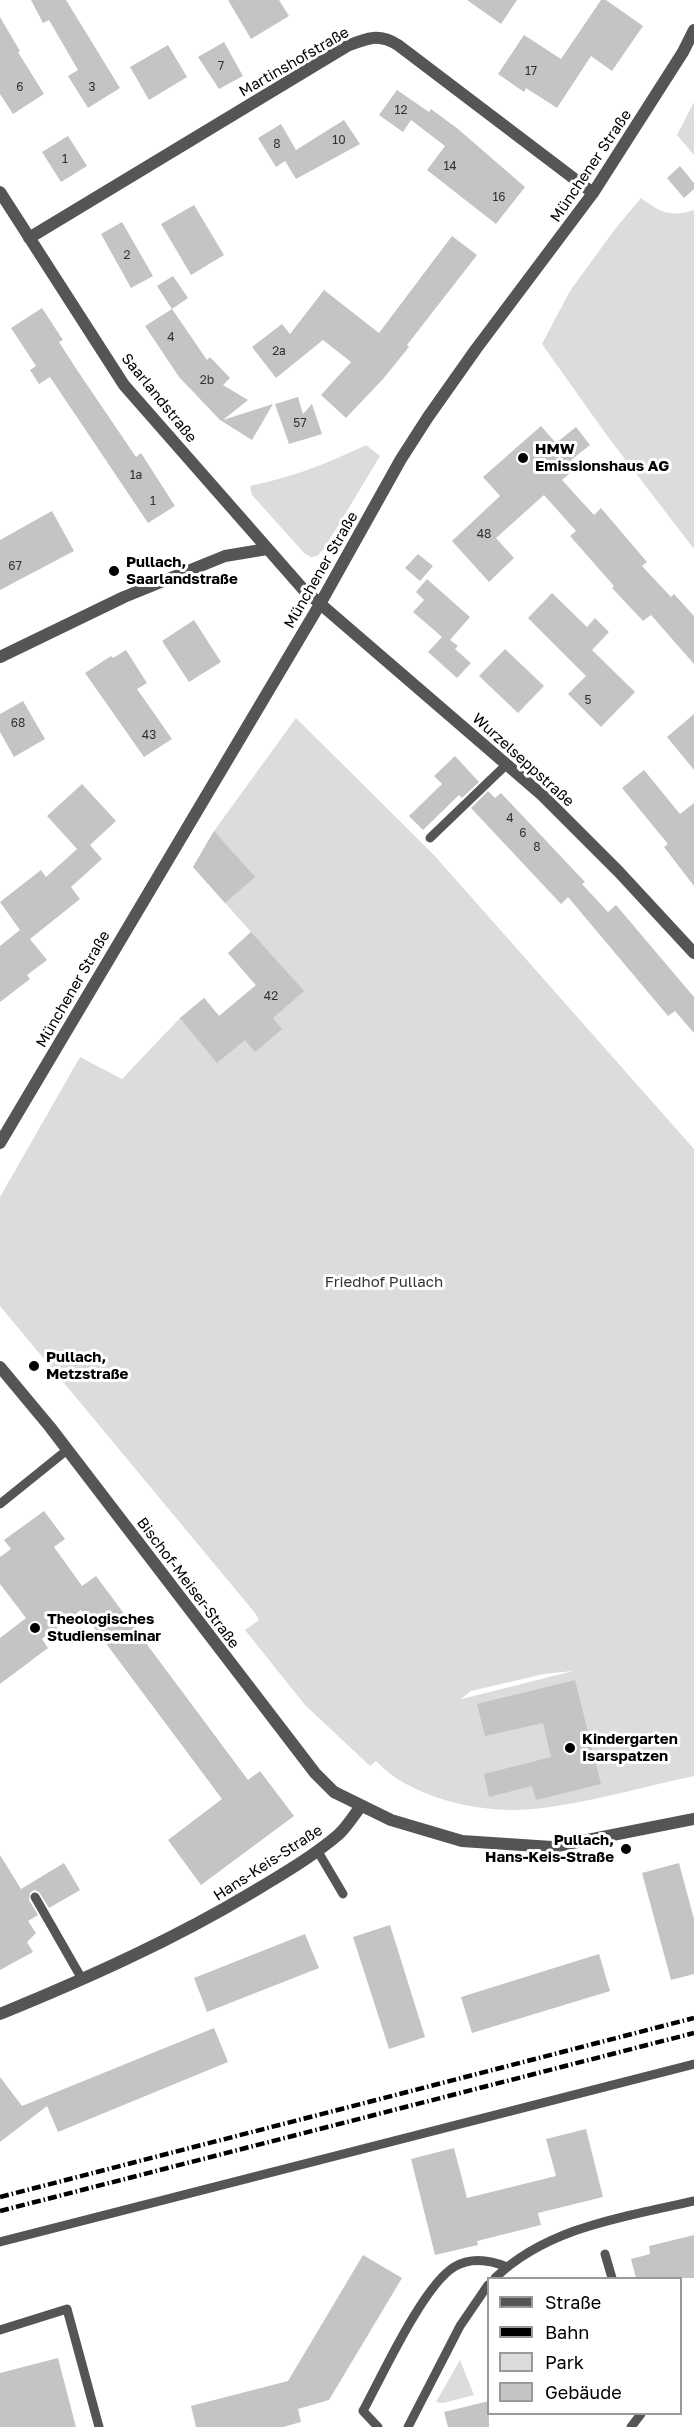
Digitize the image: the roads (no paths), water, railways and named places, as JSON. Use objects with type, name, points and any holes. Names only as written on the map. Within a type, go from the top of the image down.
[{"type":"street","name":"Münchener Straße","points":[[0,1143],[320,604],[401,459],[428,417],[593,193],[683,52],[694,30]]},
{"type":"street","name":"Martinshofstraße","points":[[29,238],[347,46],[370,37],[387,38],[398,45],[593,193]]},
{"type":"street","name":"Saarlandstraße","points":[[0,192],[124,385],[267,549],[303,589],[320,604]]},
{"type":"street","points":[[0,657],[130,594],[225,556],[267,549]]},
{"type":"street","name":"Wurzelseppstraße","points":[[320,604],[542,795],[611,864],[694,953]]},
{"type":"street","name":"Bischof-Meiser-Straße","points":[[0,1367],[67,1450],[315,1773],[334,1792],[361,1806]]},
{"type":"street","points":[[361,1806],[391,1820],[462,1840],[539,1847],[586,1842],[694,1819]]},
{"type":"street","name":"Hans-Keis-Straße","points":[[0,2014],[179,1934],[289,1871],[340,1833],[361,1806]]},
{"type":"lane","points":[[430,838],[507,764]]},
{"type":"lane","points":[[0,1504],[67,1450]]},
{"type":"lane","points":[[317,1850],[343,1894]]},
{"type":"lane","points":[[35,1897],[82,1979]]},
{"type":"lane","points":[[0,2242],[694,2064]]},
{"type":"lane","points":[[496,2277],[507,2267],[541,2245],[580,2228],[694,2201]]},
{"type":"lane","points":[[604,2254],[612,2277]]},
{"type":"lane","points":[[378,2427],[363,2411],[431,2288],[456,2266],[489,2260],[507,2267]]},
{"type":"lane","points":[[408,2427],[460,2326],[487,2288]]},
{"type":"lane","points":[[0,2331],[67,2309],[99,2427]]},
{"type":"lane","points":[[631,2427],[640,2415]]},
{"type":"railway","points":[[0,2197],[694,2018]]},
{"type":"railway","points":[[0,2211],[694,2033]]},
{"type":"place","name":"HMW Emissionshaus AG","points":[[523,458]]},
{"type":"place","name":"Pullach, Saarlandstraße","points":[[114,571]]},
{"type":"place","name":"Pullach, Metzstraße","points":[[34,1366]]},
{"type":"place","name":"Theologisches Studienseminar","points":[[35,1628]]},
{"type":"place","name":"Kindergarten Isarspatzen","points":[[570,1748]]},
{"type":"place","name":"Pullach, Hans-Keis-Straße","points":[[626,1849]]},
{"type":"park label","name":"Friedhof Pullach","points":[[384,1282]]}]
